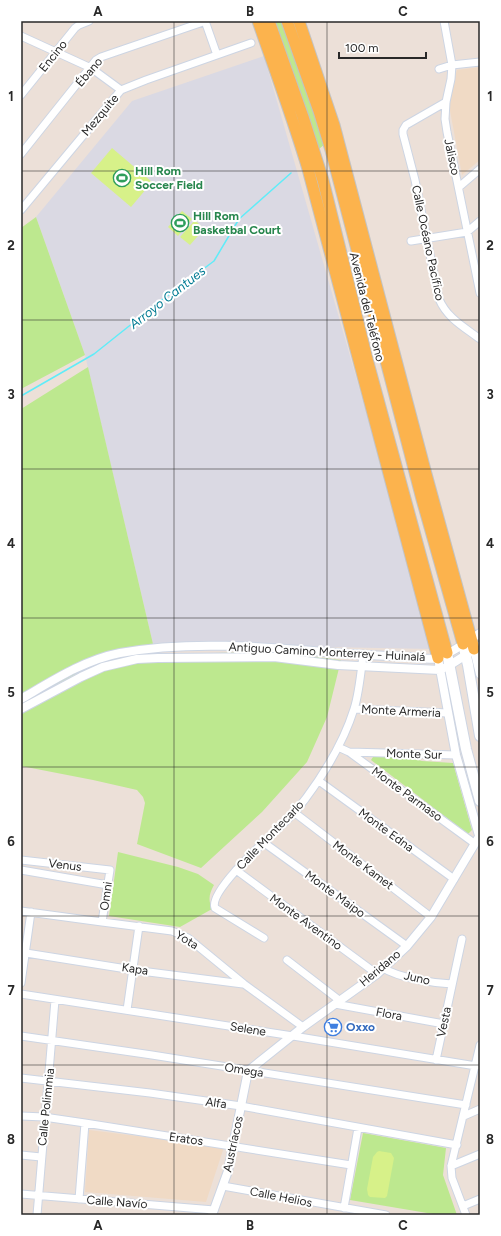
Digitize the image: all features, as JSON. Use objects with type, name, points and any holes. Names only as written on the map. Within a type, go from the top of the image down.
[{"type":"main road","points":[[258,21],[330,232],[351,223]]},
{"type":"main road","name":"Avenida del Teléfono","points":[[269,21],[315,155],[330,232],[367,359],[407,527],[434,601],[442,655]]},
{"type":"main road","points":[[287,21],[304,53],[328,105],[335,149],[421,476]]},
{"type":"main road","points":[[298,21],[304,53]]},
{"type":"main road","points":[[315,155],[335,149]]},
{"type":"main road","points":[[340,166],[351,223],[421,476],[472,644],[480,736]]},
{"type":"main road","points":[[407,527],[442,655],[450,665],[466,749],[480,801]]},
{"type":"street","name":"Encino","points":[[21,95],[75,28],[89,21]]},
{"type":"street","points":[[206,21],[217,55]]},
{"type":"street","name":"Ébano","points":[[21,154],[96,60],[106,54],[206,21]]},
{"type":"street","name":"Jalisco","points":[[446,21],[452,65],[451,80],[446,102],[446,132],[459,187],[467,232],[479,277],[480,293]]},
{"type":"street","points":[[21,36],[91,68],[121,90]]},
{"type":"street","name":"Mezquite","points":[[21,210],[121,90],[252,43]]},
{"type":"street","points":[[439,69],[452,65],[480,62]]},
{"type":"street","name":"Calle Océano Pacífico","points":[[446,102],[406,125],[403,130],[439,299],[443,309],[455,321],[480,339]]},
{"type":"street","points":[[459,187],[480,169]]},
{"type":"street","points":[[411,241],[467,232],[480,221]]},
{"type":"street","points":[[472,644],[442,655],[440,670],[456,756],[478,838]]},
{"type":"street","points":[[440,670],[450,665],[472,644]]},
{"type":"street","points":[[472,644],[480,674]]},
{"type":"street","name":"Antiguo Camino Monterrey - Huinalá","points":[[21,699],[75,668],[99,659],[147,649],[254,647],[363,655],[442,655]]},
{"type":"street","name":"Calle Montecarlo","points":[[264,938],[215,908],[214,901],[216,896],[236,870],[294,813],[319,781],[338,747],[354,709],[363,655]]},
{"type":"street","name":"Antiguo Camino Monterrey - Huinalá","points":[[21,709],[103,667],[137,659],[274,657],[361,667],[440,670]]},
{"type":"street","name":"Monte Armeria","points":[[354,709],[448,713]]},
{"type":"street","name":"Monte Parmaso","points":[[338,747],[349,752],[478,838]]},
{"type":"street","name":"Monte Sur","points":[[349,752],[456,756]]},
{"type":"street","name":"Monte Edna","points":[[319,781],[454,880]]},
{"type":"street","name":"Monte Kamet","points":[[294,813],[432,917]]},
{"type":"street","name":"Heridano","points":[[248,1071],[303,1027],[377,974],[407,946],[432,917],[478,838]]},
{"type":"street","name":"Monte Maipo","points":[[263,842],[407,946]]},
{"type":"street","name":"Venus","points":[[21,860],[110,870]]},
{"type":"street","name":"Venus","points":[[21,870],[108,884]]},
{"type":"street","name":"Omni","points":[[102,922],[110,870]]},
{"type":"street","name":"Monte Aventino","points":[[236,870],[377,974]]},
{"type":"street","name":"Yota","points":[[21,910],[172,931],[188,938],[244,984],[303,1027]]},
{"type":"street","points":[[21,984],[32,912]]},
{"type":"street","points":[[127,1010],[134,970],[139,926]]},
{"type":"street","name":"Vesta","points":[[436,1060],[462,938]]},
{"type":"street","name":"Kapa","points":[[26,954],[244,984]]},
{"type":"street","points":[[287,960],[337,1002]]},
{"type":"street","name":"Juno","points":[[384,968],[398,974],[438,983],[452,984]]},
{"type":"street","name":"Selene","points":[[21,994],[293,1036],[436,1060],[478,1065]]},
{"type":"street","name":"Calle Polimmia","points":[[37,1215],[44,1117],[49,1082],[55,1000]]},
{"type":"street","name":"Flora","points":[[337,1002],[444,1024]]},
{"type":"street","name":"Omega","points":[[21,1036],[466,1105]]},
{"type":"street","points":[[466,1215],[452,1178],[451,1166],[466,1105],[478,1065],[480,1045]]},
{"type":"street","name":"Austríacos","points":[[213,1213],[224,1186],[234,1146],[248,1071]]},
{"type":"street","name":"Alfa","points":[[21,1078],[150,1093],[241,1106],[457,1145]]},
{"type":"street","points":[[464,1116],[480,1109]]},
{"type":"street","name":"Eratos","points":[[21,1116],[44,1117],[85,1123],[351,1165]]},
{"type":"street","points":[[79,1199],[85,1123]]},
{"type":"street","points":[[344,1208],[358,1128]]},
{"type":"street","points":[[451,1166],[480,1154]]},
{"type":"street","points":[[21,1155],[41,1157]]},
{"type":"street","name":"Calle Helios","points":[[224,1186],[386,1215]]},
{"type":"street","name":"Calle Navío","points":[[21,1194],[213,1213]]},
{"type":"street","points":[[463,1206],[480,1199]]},
{"type":"shaded area","points":[[264,56],[434,649],[153,644],[85,355],[36,217],[132,101]]},
{"type":"shaded area","points":[[480,67],[480,160],[462,175],[448,100],[457,70]]},
{"type":"shaded area","points":[[89,1130],[224,1147],[206,1202],[85,1192]]},
{"type":"green space","points":[[273,21],[282,21],[325,144],[319,149]]},
{"type":"green space","name":"Hill Rom Soccer Field","points":[[112,148],[152,182],[131,207],[91,173]]},
{"type":"green space","name":"Hill Rom Basketbal Court","points":[[182,211],[192,219],[178,236],[168,227]]},
{"type":"green space","points":[[36,217],[85,355],[21,389],[21,228]]},
{"type":"green space","points":[[195,220],[204,229],[190,245],[180,237]]},
{"type":"green space","points":[[88,367],[153,644],[108,657],[21,703],[21,409]]},
{"type":"green space","points":[[275,652],[341,660],[327,717],[307,762],[262,812],[201,868],[137,844],[145,803],[143,797],[137,790],[21,766],[21,714],[55,694],[119,664],[159,654]]},
{"type":"green space","points":[[375,754],[404,756],[422,761],[453,763],[472,830],[468,834],[371,760]]},
{"type":"green space","points":[[118,852],[178,867],[198,874],[214,885],[210,897],[212,909],[180,927],[109,916]]},
{"type":"green space","points":[[363,1133],[446,1148],[443,1175],[457,1215],[439,1215],[350,1200]]},
{"type":"green space","points":[[379,1151],[391,1153],[394,1158],[387,1196],[385,1198],[370,1197],[367,1189],[373,1157]]},
{"type":"waterway","name":"Arroyo Cantues","points":[[21,396],[94,354],[163,299],[214,261],[239,219],[291,173]]},
{"type":"place","name":"Hill Rom Soccer Field","points":[[122,178]]},
{"type":"place","name":"Hill Rom Basketbal Court","points":[[180,223]]},
{"type":"place","name":"Oxxo","points":[[333,1027]]}]
